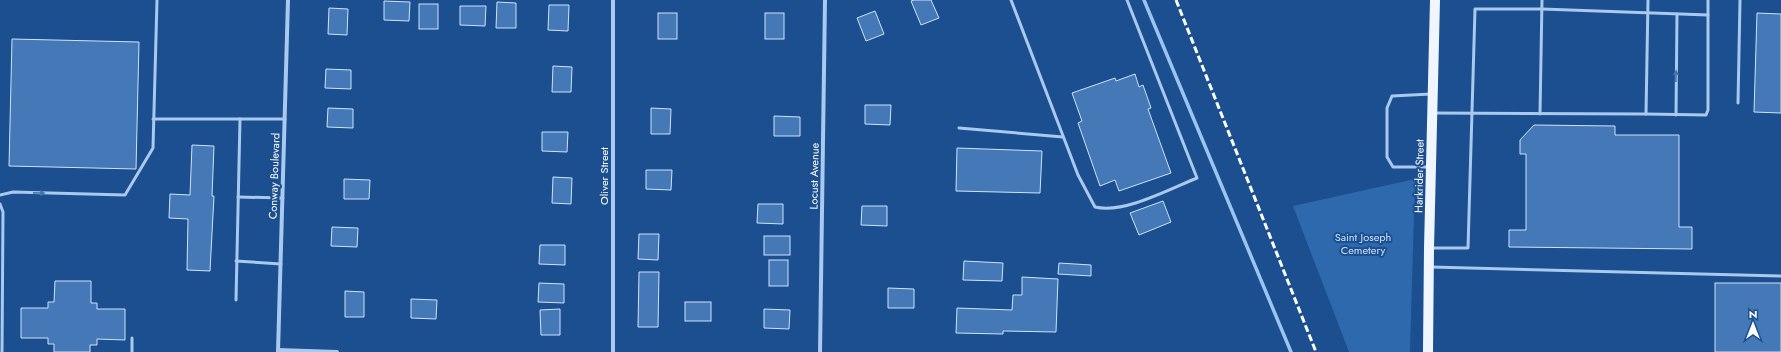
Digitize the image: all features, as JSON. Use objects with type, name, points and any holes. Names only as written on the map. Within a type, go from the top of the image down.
[{"type":"main road","name":"Harkrider Street","points":[[1428,352],[1435,0]]},
{"type":"street","name":"Conway Boulevard","points":[[278,351],[288,0]]},
{"type":"street","name":"Oliver Street","points":[[613,0],[613,352]]},
{"type":"street","name":"Locust Avenue","points":[[820,352],[825,0]]},
{"type":"street","points":[[278,351],[337,352]]},
{"type":"lane","points":[[0,195],[13,192],[125,195],[153,148],[157,0]]},
{"type":"lane","points":[[1011,0],[1078,174],[1096,207],[1104,209],[1139,202],[1197,178],[1126,0]]},
{"type":"lane","points":[[1540,114],[1542,0]]},
{"type":"lane","points":[[1646,114],[1648,0]]},
{"type":"lane","points":[[1432,113],[1706,115],[1708,110],[1708,0]]},
{"type":"lane","points":[[1738,103],[1740,0]]},
{"type":"lane","points":[[1429,248],[1468,248],[1475,9],[1542,9],[1708,15]]},
{"type":"lane","points":[[1676,115],[1678,14]]},
{"type":"lane","points":[[1431,167],[1393,166],[1387,157],[1387,108],[1392,96],[1432,94]]},
{"type":"lane","points":[[154,119],[285,119]]},
{"type":"lane","points":[[236,300],[240,119]]},
{"type":"lane","points":[[959,128],[1063,137]]},
{"type":"lane","points":[[238,197],[283,198]]},
{"type":"lane","points":[[0,204],[3,212],[2,352]]},
{"type":"lane","points":[[236,261],[281,264]]},
{"type":"lane","points":[[1429,267],[1781,276]]},
{"type":"lane","points":[[132,338],[132,352]]},
{"type":"green space","name":"Saint Joseph Cemetery","points":[[1415,179],[1410,352],[1349,352],[1293,206]]},
{"type":"building","points":[[931,0],[939,18],[921,25],[911,1]]},
{"type":"building","points":[[384,1],[410,2],[409,21],[384,20]]},
{"type":"building","points":[[497,2],[516,3],[516,28],[496,28]]},
{"type":"building","points":[[419,4],[438,4],[438,29],[419,29]]},
{"type":"building","points":[[549,5],[569,5],[568,31],[548,30]]},
{"type":"building","points":[[460,6],[486,6],[485,26],[460,25]]},
{"type":"building","points":[[329,8],[348,9],[347,35],[328,34]]},
{"type":"building","points":[[875,11],[884,34],[866,41],[857,18]]},
{"type":"building","points":[[658,13],[677,13],[677,39],[658,39]]},
{"type":"building","points":[[765,13],[784,13],[784,39],[765,39]]},
{"type":"building","points":[[1757,13],[1781,14],[1781,113],[1754,112]]},
{"type":"building","points":[[12,39],[139,42],[136,169],[9,166]]},
{"type":"building","points":[[553,66],[572,67],[571,92],[552,92]]},
{"type":"building","points":[[326,69],[351,70],[351,89],[325,88]]},
{"type":"building","points":[[1135,74],[1139,87],[1143,85],[1151,108],[1148,109],[1171,173],[1119,191],[1115,180],[1100,186],[1078,123],[1082,121],[1072,93],[1115,78],[1116,81]]},
{"type":"building","points":[[865,105],[891,105],[890,125],[865,124]]},
{"type":"building","points":[[328,108],[353,109],[353,128],[327,127]]},
{"type":"building","points":[[651,108],[671,109],[670,134],[651,134]]},
{"type":"building","points":[[774,116],[800,117],[800,136],[774,136]]},
{"type":"building","points":[[1534,125],[1615,126],[1615,135],[1679,135],[1679,227],[1692,227],[1692,249],[1509,247],[1509,230],[1526,230],[1526,154],[1520,154],[1520,140]]},
{"type":"building","points":[[542,132],[568,132],[567,152],[542,151]]},
{"type":"building","points":[[192,145],[214,146],[212,196],[214,196],[210,271],[187,270],[188,219],[169,218],[170,194],[190,195]]},
{"type":"building","points":[[957,148],[1042,151],[1040,193],[956,191]]},
{"type":"building","points":[[646,170],[672,170],[671,190],[646,189]]},
{"type":"building","points":[[553,177],[572,178],[571,204],[552,203]]},
{"type":"building","points":[[344,179],[370,180],[369,199],[344,199]]},
{"type":"building","points":[[1163,201],[1171,222],[1139,235],[1130,213]]},
{"type":"building","points":[[758,204],[783,204],[783,224],[757,223]]},
{"type":"building","points":[[862,206],[887,206],[887,226],[861,225]]},
{"type":"building","points":[[332,227],[358,228],[357,247],[331,246]]},
{"type":"building","points":[[639,234],[659,234],[658,260],[638,259]]},
{"type":"building","points":[[764,236],[790,236],[790,255],[764,255]]},
{"type":"building","points":[[540,245],[565,245],[565,265],[539,264]]},
{"type":"building","points":[[769,260],[788,260],[788,286],[769,286]]},
{"type":"building","points":[[964,261],[1003,263],[1002,281],[963,280]]},
{"type":"building","points":[[1059,263],[1091,265],[1091,276],[1058,274]]},
{"type":"building","points":[[639,272],[659,272],[658,327],[638,327]]},
{"type":"building","points":[[1022,277],[1058,279],[1056,332],[1003,331],[1003,334],[956,333],[957,308],[1012,310],[1013,295],[1022,295]]},
{"type":"building","points":[[55,281],[91,281],[91,303],[97,303],[97,309],[125,309],[125,340],[97,339],[97,345],[90,345],[90,352],[54,352],[54,344],[48,344],[48,338],[21,338],[21,308],[48,308],[48,302],[54,302]]},
{"type":"building","points":[[539,283],[564,284],[564,303],[538,302]]},
{"type":"building","points":[[1715,283],[1781,283],[1781,352],[1715,352]]},
{"type":"building","points":[[888,288],[914,289],[914,308],[888,308]]},
{"type":"building","points":[[345,291],[364,292],[364,317],[345,317]]},
{"type":"building","points":[[411,299],[437,300],[436,319],[411,318]]},
{"type":"building","points":[[685,302],[711,302],[711,321],[685,321]]},
{"type":"building","points":[[560,309],[560,335],[541,335],[540,310]]},
{"type":"building","points":[[764,309],[790,310],[789,329],[764,328]]},
{"type":"waterway","points":[[1144,0],[1291,352]]},
{"type":"railway","points":[[1176,0],[1316,352]]}]
